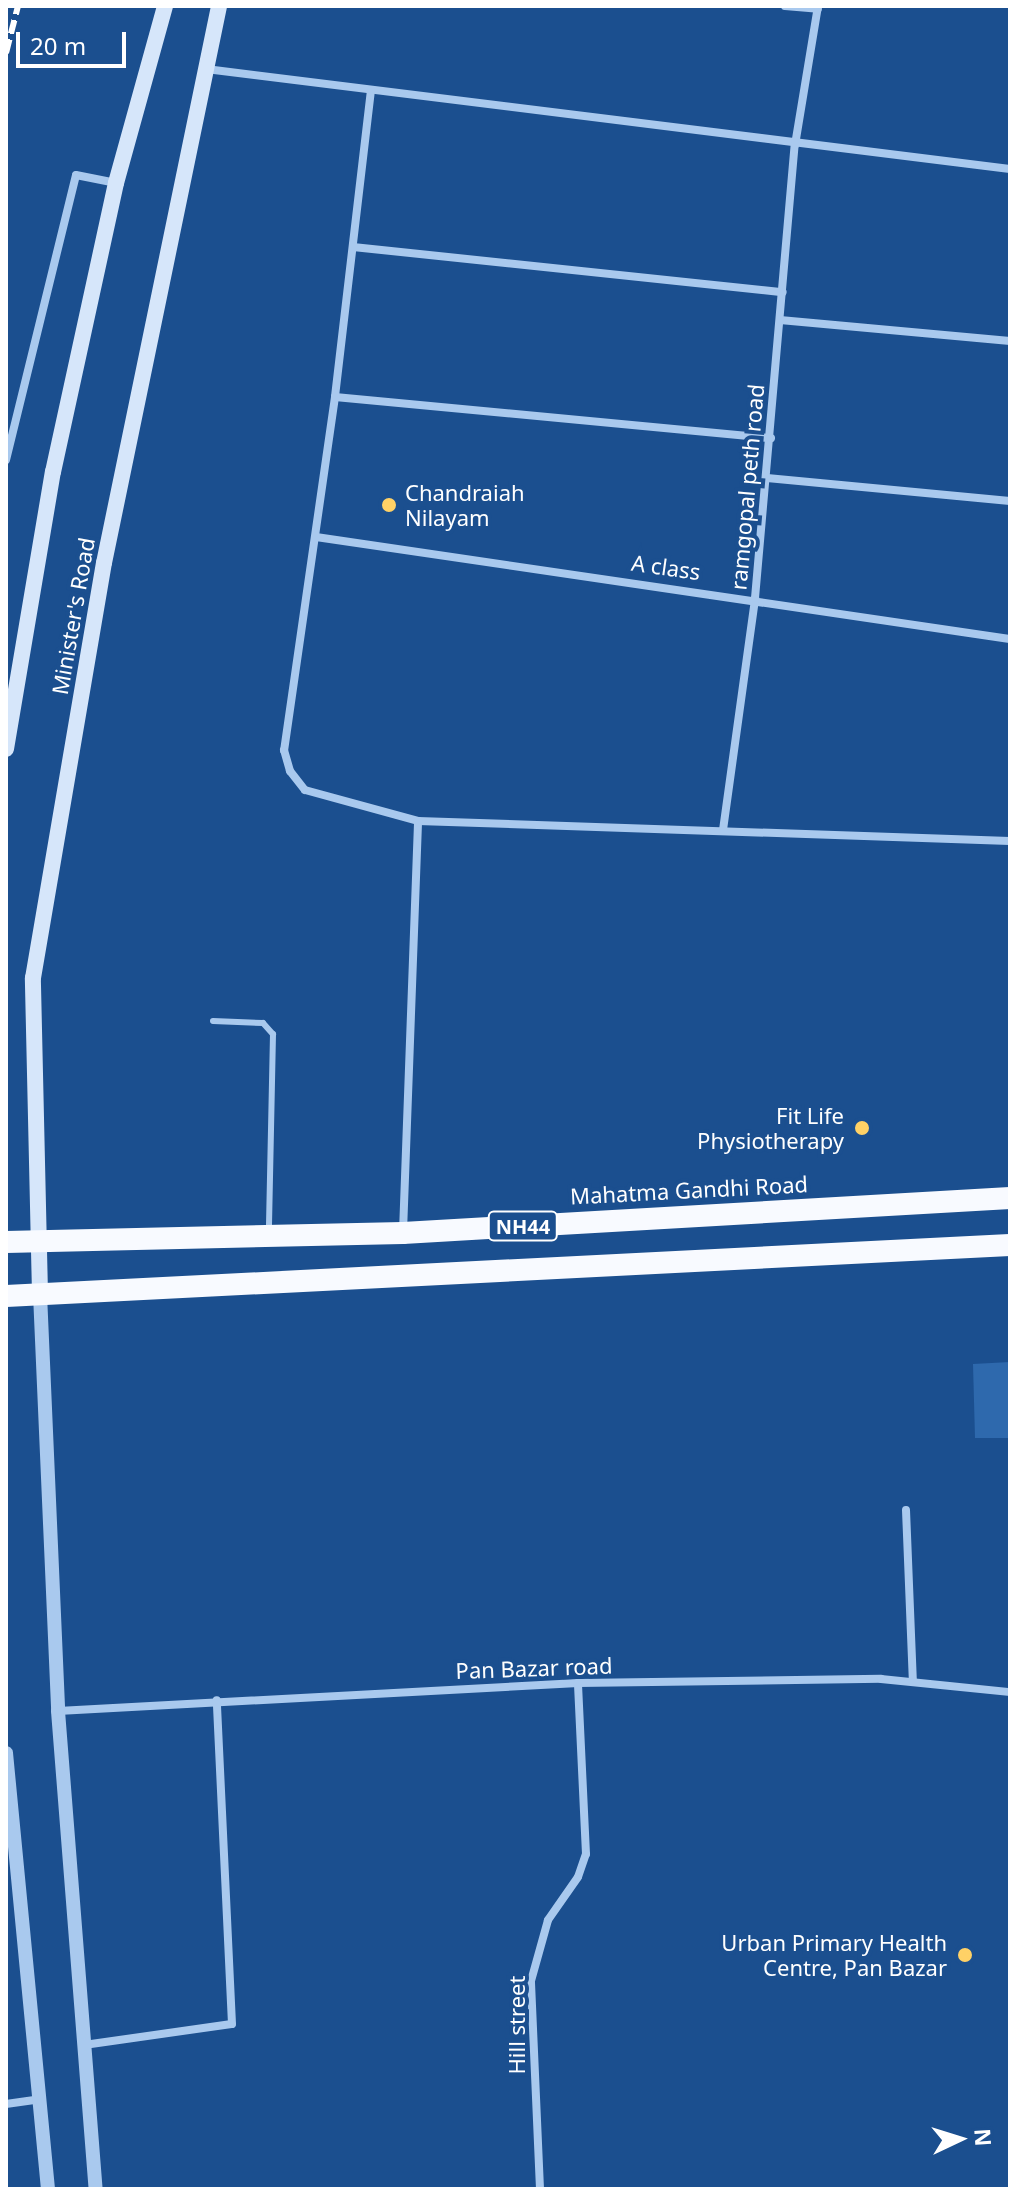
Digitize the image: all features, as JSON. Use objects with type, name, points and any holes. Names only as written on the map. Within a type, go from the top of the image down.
[{"type":"highway","name":"Mahatma Gandhi Road","points":[[36,1241],[403,1233],[1010,1198]]},
{"type":"highway","name":"NH44","points":[[6,1242],[36,1241]]},
{"type":"highway","name":"NH44","points":[[6,1296],[1010,1245]]},
{"type":"main road","name":"Minister's Road","points":[[6,749],[53,472],[116,183],[165,6]]},
{"type":"main road","name":"Minister's Road","points":[[40,1294],[36,1241],[33,978],[104,563],[219,6]]},
{"type":"street","points":[[785,6],[818,8]]},
{"type":"street","name":"ramgopal peth road","points":[[723,830],[755,598],[795,145],[818,8]]},
{"type":"street","points":[[206,69],[795,145],[1010,169]]},
{"type":"street","points":[[371,90],[335,397],[284,750],[290,771],[305,790],[418,821],[1010,841]]},
{"type":"street","points":[[6,460],[76,175],[116,183]]},
{"type":"street","points":[[353,247],[783,292]]},
{"type":"street","points":[[780,320],[1010,341]]},
{"type":"street","points":[[335,397],[771,438]]},
{"type":"street","points":[[767,478],[1010,501]]},
{"type":"street","name":"A class","points":[[316,537],[755,598],[1010,639]]},
{"type":"street","points":[[403,1233],[418,821]]},
{"type":"street","points":[[40,1294],[58,1711],[96,2189]]},
{"type":"street","points":[[906,1510],[913,1682]]},
{"type":"street","name":"Pan Bazar road","points":[[58,1711],[217,1700],[578,1683],[913,1682],[1010,1692]]},
{"type":"street","name":"Hill street","points":[[540,2189],[531,1981],[548,1920],[578,1877],[586,1854],[578,1683]]},
{"type":"street","points":[[84,2045],[232,2024],[217,1700]]},
{"type":"street","points":[[6,1753],[48,2189]]},
{"type":"street","points":[[6,2104],[41,2099]]},
{"type":"lane","points":[[213,1021],[263,1023],[273,1034],[269,1234]]},
{"type":"shaded area","points":[[1010,1362],[1010,1438],[975,1438],[973,1364]]},
{"type":"railway","points":[[6,53],[18,6]]},
{"type":"place","name":"Chandraiah Nilayam","points":[[389,505]]},
{"type":"place","name":"Fit Life Physiotherapy","points":[[862,1128]]},
{"type":"place","name":"Urban Primary Health Centre, Pan Bazar","points":[[965,1955]]}]
